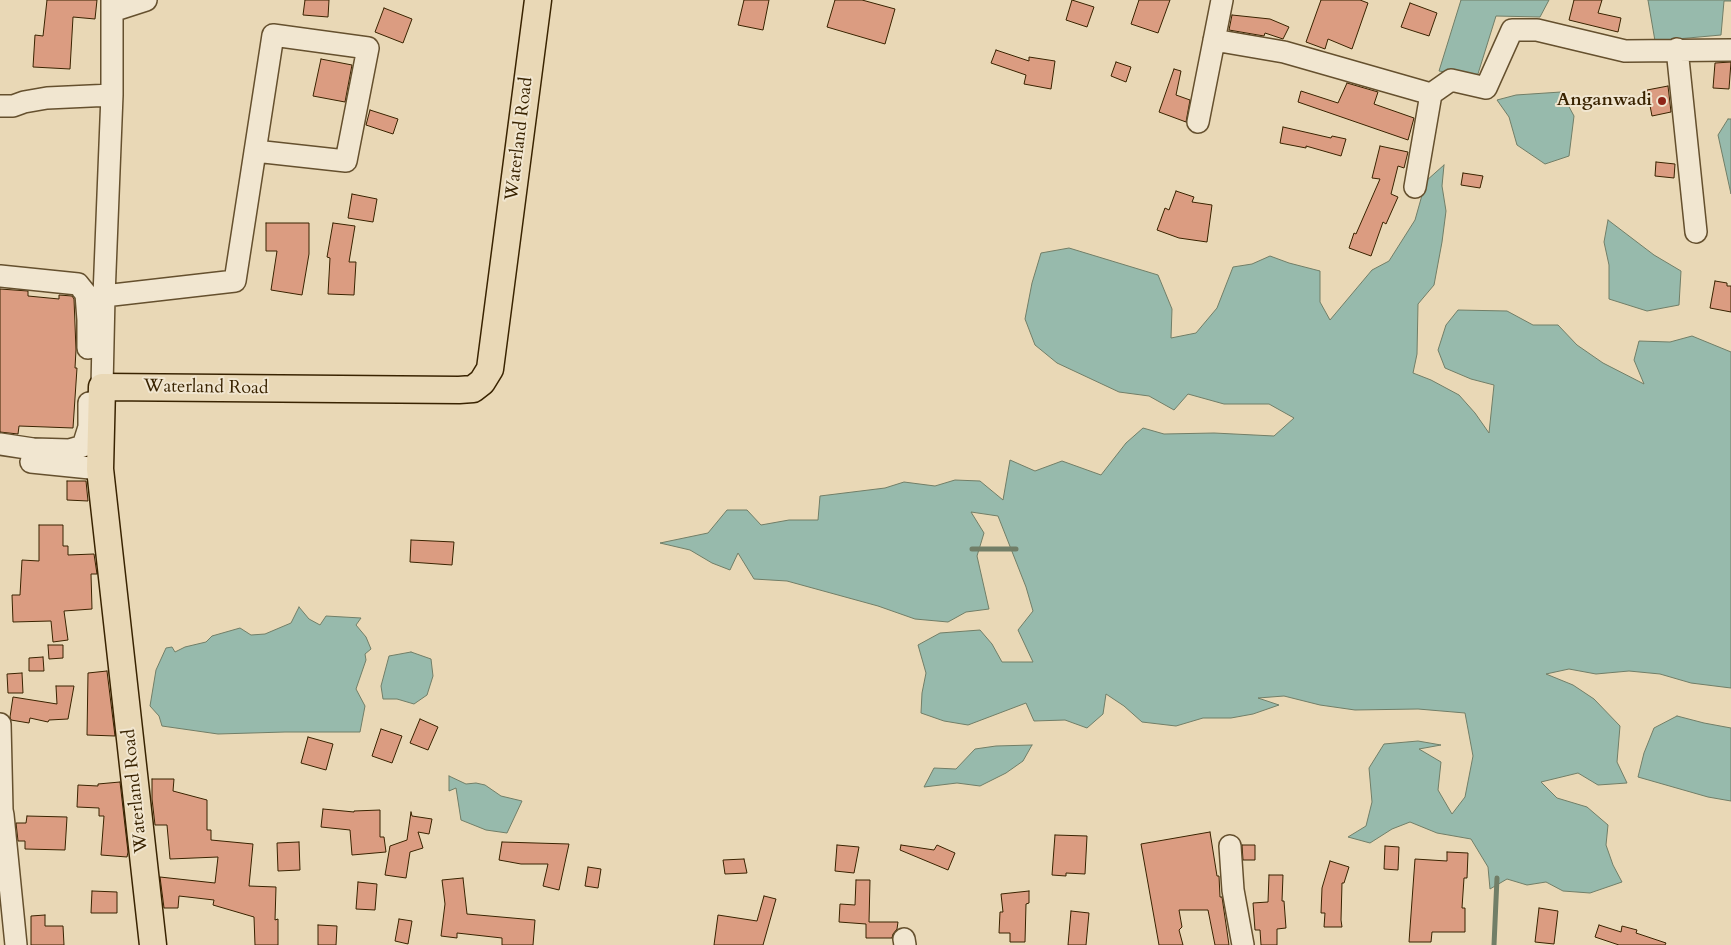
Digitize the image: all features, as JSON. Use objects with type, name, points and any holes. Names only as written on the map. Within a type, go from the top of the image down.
[{"type":"main road","name":"Waterland Road","points":[[153,945],[100,469],[102,387],[459,390],[473,389],[482,382],[490,369],[538,0]]},
{"type":"street","points":[[102,387],[112,96],[112,6],[146,0]]},
{"type":"street","points":[[1198,122],[1222,0]]},
{"type":"street","points":[[1415,187],[1431,94],[1451,80],[1486,88],[1512,30],[1538,30],[1625,51],[1731,50]]},
{"type":"street","points":[[104,296],[235,281],[255,151],[273,36],[368,48],[346,160],[255,151]]},
{"type":"street","points":[[1214,40],[1284,52],[1431,94]]},
{"type":"street","points":[[1677,50],[1696,232]]},
{"type":"street","points":[[0,106],[13,106],[47,98],[112,96]]},
{"type":"street","points":[[0,276],[78,284],[86,294],[89,427],[83,446],[68,450],[33,449],[0,444]]},
{"type":"street","points":[[0,459],[100,469]]},
{"type":"street","points":[[0,724],[1,810],[5,890],[16,945]]},
{"type":"street","points":[[1230,846],[1233,890],[1242,945]]},
{"type":"shaded area","points":[[1461,0],[1549,0],[1540,17],[1496,16],[1477,77],[1439,71]]},
{"type":"shaded area","points":[[1648,0],[1731,1],[1724,1],[1721,35],[1655,41]]},
{"type":"shaded area","points":[[1561,92],[1574,116],[1569,156],[1545,164],[1517,145],[1509,117],[1497,100],[1516,95]]},
{"type":"shaded area","points":[[1728,119],[1731,119],[1731,194],[1718,135]]},
{"type":"shaded area","points":[[1444,165],[1442,186],[1446,211],[1442,242],[1434,285],[1418,304],[1417,354],[1413,373],[1459,395],[1489,433],[1494,385],[1471,379],[1445,368],[1438,350],[1446,325],[1458,310],[1507,311],[1533,325],[1558,325],[1577,345],[1603,363],[1644,384],[1634,360],[1639,341],[1670,342],[1692,336],[1731,352],[1731,688],[1691,683],[1660,674],[1629,671],[1596,674],[1569,669],[1546,674],[1573,685],[1594,699],[1620,726],[1617,762],[1627,783],[1598,785],[1578,773],[1541,782],[1557,798],[1587,807],[1608,825],[1606,845],[1613,865],[1622,882],[1590,893],[1563,891],[1546,882],[1527,885],[1507,879],[1490,889],[1488,867],[1471,839],[1437,833],[1410,822],[1392,829],[1370,843],[1348,837],[1366,826],[1372,802],[1369,768],[1384,744],[1418,741],[1441,745],[1419,749],[1441,762],[1438,790],[1452,814],[1465,797],[1473,756],[1465,713],[1418,709],[1355,710],[1320,705],[1284,696],[1258,698],[1279,705],[1253,714],[1231,718],[1203,718],[1176,726],[1142,722],[1124,706],[1106,694],[1103,714],[1087,728],[1065,720],[1034,721],[1026,703],[968,725],[944,721],[921,713],[926,673],[918,645],[940,633],[980,630],[992,644],[1002,662],[1033,662],[1018,630],[1033,611],[1026,587],[998,516],[971,512],[984,533],[977,556],[989,609],[966,612],[948,622],[915,619],[878,606],[787,581],[754,579],[738,553],[730,570],[712,563],[690,550],[660,543],[708,533],[727,510],[747,510],[761,525],[789,520],[818,520],[820,496],[885,488],[904,482],[935,486],[955,480],[980,481],[1003,500],[1010,460],[1035,471],[1062,461],[1101,475],[1126,443],[1143,428],[1164,434],[1214,433],[1274,436],[1294,418],[1269,404],[1224,404],[1188,394],[1174,410],[1149,396],[1119,392],[1057,363],[1035,345],[1025,319],[1032,283],[1041,253],[1069,248],[1158,275],[1172,309],[1171,338],[1196,333],[1217,308],[1233,267],[1252,264],[1270,256],[1320,271],[1320,302],[1330,320],[1372,270],[1389,261],[1415,220],[1426,181]]},
{"type":"shaded area","points":[[1608,220],[1654,255],[1681,271],[1679,305],[1647,311],[1609,299],[1609,265],[1604,242]]},
{"type":"shaded area","points":[[299,607],[309,619],[320,625],[326,616],[361,618],[356,625],[366,637],[371,649],[365,654],[366,660],[356,689],[365,706],[360,732],[218,734],[162,726],[159,716],[150,706],[156,670],[166,648],[172,647],[175,652],[185,647],[206,642],[212,636],[240,628],[251,635],[265,634],[291,623]]},
{"type":"shaded area","points":[[411,652],[431,659],[433,676],[427,695],[414,704],[397,699],[383,699],[381,686],[389,656]]},
{"type":"shaded area","points":[[1677,716],[1731,728],[1731,801],[1708,797],[1638,777],[1644,753],[1654,728]]},
{"type":"shaded area","points":[[1032,745],[1023,761],[1006,773],[980,786],[957,783],[924,787],[934,768],[956,769],[975,749],[996,746]]},
{"type":"shaded area","points":[[449,776],[466,784],[476,783],[485,785],[501,796],[522,801],[507,833],[486,830],[461,820],[456,788],[449,791]]},
{"type":"building","points":[[47,0],[97,0],[95,19],[73,17],[70,69],[33,67],[35,35],[43,36]]},
{"type":"building","points":[[305,0],[329,0],[328,17],[303,15]]},
{"type":"building","points":[[744,0],[769,0],[763,30],[738,25]]},
{"type":"building","points":[[835,0],[862,0],[895,9],[885,44],[827,27]]},
{"type":"building","points":[[1072,0],[1094,7],[1087,27],[1066,20]]},
{"type":"building","points":[[1139,0],[1170,0],[1158,33],[1131,24]]},
{"type":"building","points":[[1321,0],[1360,0],[1368,3],[1352,49],[1328,39],[1325,49],[1306,42]]},
{"type":"building","points":[[1574,0],[1602,0],[1598,13],[1621,18],[1618,32],[1569,20]]},
{"type":"building","points":[[1410,3],[1437,13],[1429,36],[1401,27]]},
{"type":"building","points":[[384,8],[412,19],[403,43],[375,32]]},
{"type":"building","points":[[1232,15],[1270,19],[1289,27],[1283,39],[1265,33],[1264,36],[1229,30]]},
{"type":"building","points":[[996,50],[1029,61],[1029,57],[1055,61],[1051,89],[1024,84],[1026,75],[991,63]]},
{"type":"building","points":[[321,59],[352,65],[345,102],[313,96]]},
{"type":"building","points":[[1116,62],[1131,67],[1126,82],[1111,76]]},
{"type":"building","points":[[1731,62],[1729,89],[1713,88],[1715,63]]},
{"type":"building","points":[[1174,69],[1181,71],[1176,95],[1190,100],[1186,122],[1159,112]]},
{"type":"building","points":[[1347,83],[1378,92],[1374,104],[1414,118],[1408,140],[1298,102],[1301,91],[1338,103]]},
{"type":"building","name":"Anganwadi","points":[[1668,86],[1671,112],[1652,116],[1647,90]]},
{"type":"building","points":[[370,110],[398,119],[393,134],[366,125]]},
{"type":"building","points":[[1283,127],[1331,138],[1332,136],[1346,139],[1341,156],[1306,146],[1306,148],[1280,143]]},
{"type":"building","points":[[1380,146],[1408,152],[1404,168],[1398,166],[1391,194],[1398,197],[1386,224],[1383,222],[1371,256],[1349,248],[1354,233],[1356,234],[1380,179],[1372,178]]},
{"type":"building","points":[[1656,162],[1675,164],[1674,178],[1655,176]]},
{"type":"building","points":[[1463,173],[1483,176],[1480,188],[1461,185]]},
{"type":"building","points":[[1176,191],[1194,197],[1192,202],[1212,205],[1207,242],[1179,238],[1157,230],[1165,208],[1169,210]]},
{"type":"building","points":[[352,194],[377,199],[373,222],[348,218]]},
{"type":"building","points":[[266,223],[309,223],[309,254],[302,295],[271,290],[277,251],[266,251]]},
{"type":"building","points":[[333,223],[355,226],[349,262],[356,262],[354,295],[328,294],[330,258],[327,257]]},
{"type":"building","points":[[1715,281],[1727,283],[1727,286],[1731,286],[1731,312],[1710,308]]},
{"type":"building","points":[[0,289],[28,291],[28,296],[59,299],[59,295],[72,296],[74,299],[75,368],[77,368],[73,428],[19,426],[18,434],[0,432]]},
{"type":"building","points":[[67,481],[86,481],[88,501],[67,500]]},
{"type":"building","points":[[39,525],[63,525],[63,546],[68,546],[68,555],[94,554],[97,574],[91,574],[92,609],[64,611],[68,640],[53,642],[51,621],[13,622],[12,595],[20,595],[22,560],[39,561]]},
{"type":"building","points":[[411,540],[454,542],[452,565],[410,562]]},
{"type":"building","points":[[48,645],[63,645],[63,658],[49,659]]},
{"type":"building","points":[[43,657],[44,671],[29,671],[29,658]]},
{"type":"building","points":[[107,671],[115,736],[87,735],[88,673]]},
{"type":"building","points":[[22,673],[23,693],[8,693],[7,674]]},
{"type":"building","points":[[56,686],[74,686],[68,719],[49,720],[48,722],[30,718],[29,723],[11,720],[13,697],[57,704]]},
{"type":"building","points":[[420,719],[438,727],[428,750],[410,743]]},
{"type":"building","points":[[381,729],[402,736],[392,763],[372,756]]},
{"type":"building","points":[[308,737],[333,744],[326,770],[301,763]]},
{"type":"building","points":[[152,779],[174,779],[173,791],[207,800],[207,830],[211,830],[211,840],[253,844],[249,886],[276,887],[275,920],[278,919],[278,945],[255,945],[254,917],[213,905],[214,900],[179,896],[178,908],[164,908],[160,877],[215,883],[218,857],[170,859],[167,825],[155,825]]},
{"type":"building","points":[[120,782],[127,857],[101,855],[104,816],[99,816],[99,808],[77,807],[78,785],[98,786],[98,784]]},
{"type":"building","points":[[323,809],[354,812],[380,810],[380,837],[384,837],[386,852],[352,855],[350,830],[321,827]]},
{"type":"building","points":[[411,812],[412,816],[432,819],[429,834],[418,832],[423,848],[410,852],[406,878],[385,875],[390,846],[407,840]]},
{"type":"building","points":[[27,816],[67,817],[65,850],[25,849],[25,841],[18,841],[16,823],[26,823]]},
{"type":"building","points":[[1210,832],[1217,876],[1219,876],[1220,897],[1222,897],[1229,945],[1215,945],[1208,910],[1179,910],[1182,927],[1179,930],[1183,945],[1159,945],[1141,844]]},
{"type":"building","points":[[1055,835],[1087,836],[1085,874],[1066,873],[1066,876],[1052,875]]},
{"type":"building","points":[[299,842],[300,870],[278,871],[277,843]]},
{"type":"building","points":[[502,842],[569,844],[559,890],[543,886],[548,864],[521,864],[499,860]]},
{"type":"building","points":[[837,845],[859,847],[854,873],[835,871]]},
{"type":"building","points":[[901,845],[934,850],[937,845],[955,853],[948,870],[900,850]]},
{"type":"building","points":[[1242,845],[1255,845],[1255,860],[1243,860]]},
{"type":"building","points":[[1385,846],[1399,847],[1398,870],[1384,869]]},
{"type":"building","points":[[1447,852],[1468,853],[1467,878],[1464,878],[1462,908],[1465,908],[1465,932],[1432,932],[1431,942],[1409,942],[1415,859],[1447,861]]},
{"type":"building","points":[[744,859],[747,873],[725,874],[723,860]]},
{"type":"building","points":[[1330,861],[1349,867],[1344,883],[1342,883],[1342,927],[1324,927],[1325,913],[1321,913],[1322,888]]},
{"type":"building","points":[[588,867],[601,869],[598,888],[585,886]]},
{"type":"building","points":[[1269,875],[1283,875],[1282,901],[1284,901],[1286,928],[1277,929],[1277,945],[1261,945],[1260,930],[1255,930],[1253,903],[1268,902]]},
{"type":"building","points":[[463,878],[467,914],[535,920],[533,945],[502,945],[502,938],[457,933],[457,938],[441,936],[445,904],[442,880]]},
{"type":"building","points":[[856,880],[870,880],[869,922],[898,922],[897,929],[892,938],[866,938],[866,924],[839,922],[840,904],[855,905]]},
{"type":"building","points":[[358,882],[377,884],[375,910],[356,909]]},
{"type":"building","points":[[92,891],[117,892],[117,913],[91,913]]},
{"type":"building","points":[[1029,891],[1029,903],[1026,904],[1025,942],[1010,942],[1010,933],[999,933],[1000,912],[1003,912],[1001,894]]},
{"type":"building","points":[[764,896],[776,899],[763,945],[714,945],[718,915],[757,921]]},
{"type":"building","points":[[1539,908],[1558,911],[1554,944],[1535,942]]},
{"type":"building","points":[[1071,911],[1089,913],[1086,945],[1068,945]]},
{"type":"building","points":[[45,915],[45,926],[63,926],[64,945],[31,945],[31,916]]},
{"type":"building","points":[[399,919],[412,921],[408,944],[395,941]]},
{"type":"building","points":[[318,925],[337,926],[336,945],[318,945]]},
{"type":"building","points":[[1599,925],[1621,932],[1622,926],[1637,930],[1636,933],[1666,943],[1665,945],[1619,945],[1595,937]]},
{"type":"waterway","points":[[972,549],[1016,549]]},
{"type":"waterway","points":[[1494,945],[1497,878]]},
{"type":"place","name":"Anganwadi","points":[[1662,101]]}]
